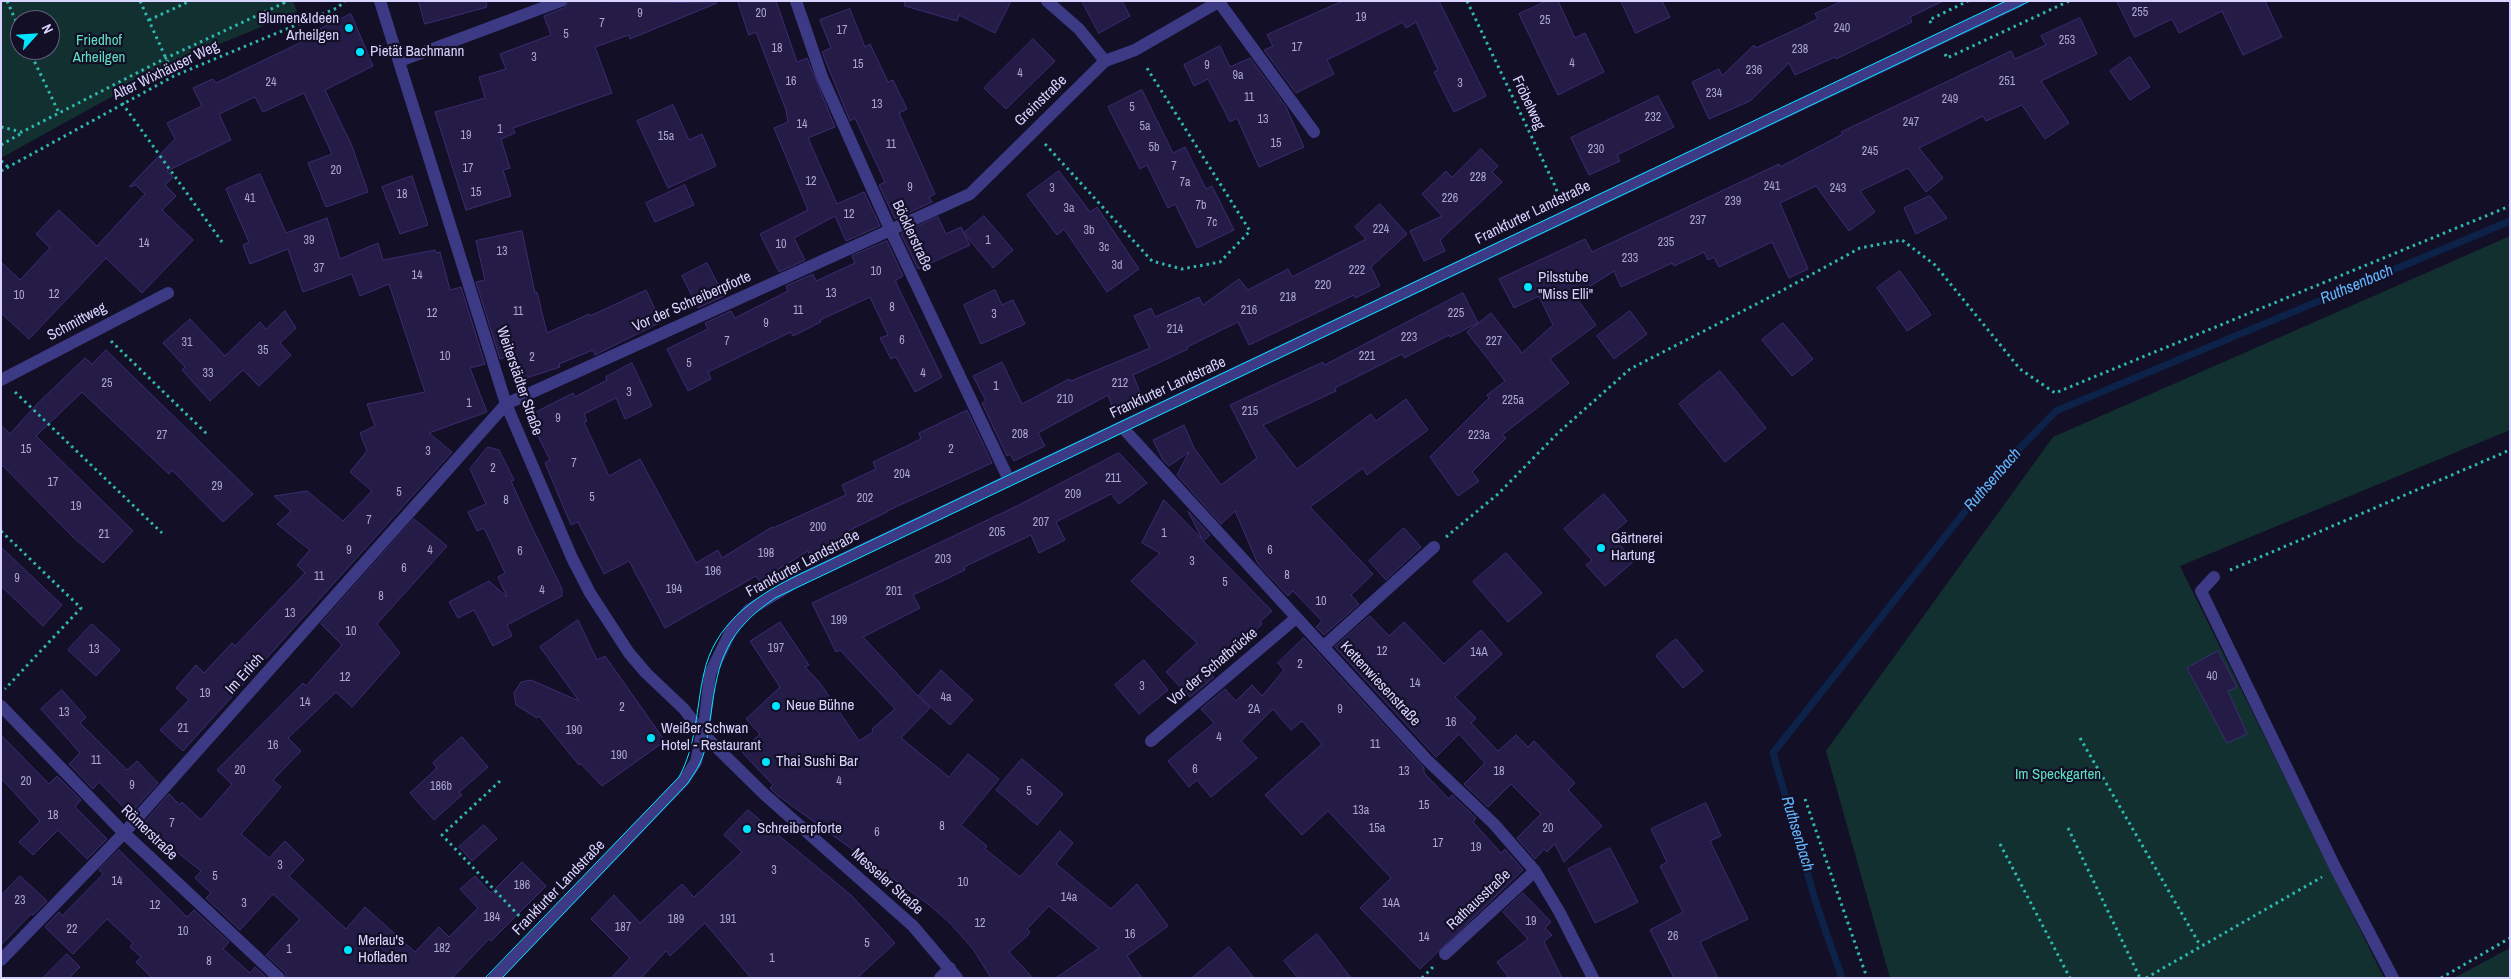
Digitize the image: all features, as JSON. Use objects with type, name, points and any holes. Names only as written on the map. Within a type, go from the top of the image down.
[{"type":"street","name":"Weiterstädter Straße","points":[[380,1],[506,404],[572,558],[604,617],[629,653],[646,673],[684,708],[702,733]]},
{"type":"street","points":[[400,61],[561,1]]},
{"type":"street","name":"Böcklerstraße","points":[[796,1],[822,77],[890,230],[1009,480]]},
{"type":"street","points":[[1047,1],[1079,29],[1105,61]]},
{"type":"street","points":[[1220,1],[1314,132]]},
{"type":"street","name":"Greinstraße","points":[[890,230],[970,194],[1105,61],[1135,50],[1220,1]]},
{"type":"street","name":"Frankfurter Landstraße","points":[[494,978],[684,780],[696,762],[710,674],[732,629],[749,610],[795,582],[2019,1]]},
{"type":"street","name":"Vor der Schreiberpforte","points":[[506,404],[890,230]]},
{"type":"street","name":"Schmittweg","points":[[2,380],[168,293]]},
{"type":"street","name":"Im Erlich","points":[[1,960],[124,833],[506,404]]},
{"type":"street","name":"Kettenwiesenstraße","points":[[1122,427],[1427,760],[1494,824],[1535,871],[1560,913],[1593,978]]},
{"type":"street","points":[[1323,647],[1434,547]]},
{"type":"street","points":[[2214,577],[2201,591],[2336,869],[2393,978]]},
{"type":"street","name":"Vor der Schafbrücke","points":[[1150,741],[1296,618]]},
{"type":"street","name":"Römerstraße","points":[[1,706],[124,833],[279,978]]},
{"type":"street","name":"Messeler Straße","points":[[702,733],[764,794],[913,926],[954,973]]},
{"type":"street","name":"Rathausstraße","points":[[1445,954],[1535,871]]},
{"type":"street","points":[[940,978],[954,973]]},
{"type":"path","points":[[140,1],[174,76]]},
{"type":"path","points":[[149,20],[190,1]]},
{"type":"path","points":[[1,145],[22,132],[166,58],[284,3],[283,1]]},
{"type":"path","points":[[334,1],[337,8]]},
{"type":"path","name":"Alter Wixhäuser Weg","points":[[1,170],[174,76],[337,8],[345,1]]},
{"type":"path","name":"Fröbelweg","points":[[1467,1],[1556,188],[1565,216]]},
{"type":"path","points":[[1959,5],[1968,1]]},
{"type":"path","points":[[1033,131],[1152,261],[1182,269],[1220,262],[1250,231],[1135,50]]},
{"type":"path","points":[[34,60],[59,113]]},
{"type":"path","points":[[122,103],[222,242]]},
{"type":"path","points":[[1,127],[22,132]]},
{"type":"path","points":[[1,161],[8,167]]},
{"type":"path","points":[[1434,547],[1498,494],[1559,432],[1630,369],[1774,296],[1860,248],[1902,240],[1935,265],[2020,369],[2055,393],[2510,206]]},
{"type":"path","points":[[98,329],[209,436]]},
{"type":"path","points":[[2,380],[162,533]]},
{"type":"path","points":[[2214,577],[2510,450]]},
{"type":"path","points":[[1,531],[81,608],[1,693]]},
{"type":"path","points":[[2080,738],[2200,945]]},
{"type":"path","points":[[500,781],[442,835],[536,935]]},
{"type":"path","points":[[1805,799],[1867,978]]},
{"type":"path","points":[[2068,828],[2140,978]]},
{"type":"path","points":[[2000,844],[2070,978]]},
{"type":"path","points":[[2146,978],[2200,945],[2336,869]]},
{"type":"path","points":[[2441,978],[2510,938]]},
{"type":"green space","name":"Friedhof Arheilgen","points":[[1,1],[293,1],[297,12],[169,65],[1,158]]},
{"type":"green space","name":"Im Speckgarten","points":[[2510,236],[2510,430],[2180,566],[2384,978],[1890,978],[1826,751],[2053,437]]},
{"type":"green space","points":[[2510,948],[2510,978],[2454,978]]},
{"type":"building","points":[[419,1],[486,1],[487,7],[425,24]]},
{"type":"building","points":[[569,1],[717,3],[630,39],[629,35],[595,47],[612,93],[513,128],[515,133],[501,139],[510,168],[503,170],[511,196],[466,210],[435,112],[485,98],[479,77],[506,69],[500,54],[551,35],[544,16],[564,8]]},
{"type":"building","points":[[738,1],[776,1],[797,62],[807,58],[835,127],[808,138],[837,204],[864,192],[880,226],[846,241],[835,216],[794,238],[805,260],[779,272],[760,234],[808,210],[774,128],[788,122],[786,110],[756,32],[749,35]]},
{"type":"building","points":[[905,1],[1011,1],[995,33],[959,15],[957,21],[905,6]]},
{"type":"building","points":[[1082,1],[1122,1],[1130,16],[1099,33]]},
{"type":"building","points":[[1343,1],[1439,1],[1486,96],[1454,112],[1434,72],[1438,70],[1416,22],[1406,28],[1403,22],[1327,60],[1334,74],[1296,93],[1264,50],[1273,46],[1267,35]]},
{"type":"building","points":[[1547,1],[1558,1],[1575,38],[1585,33],[1604,72],[1558,95],[1519,14]]},
{"type":"building","points":[[1621,1],[1662,1],[1670,17],[1636,33]]},
{"type":"building","points":[[1843,1],[1943,1],[1910,17],[1912,22],[1836,59],[1835,57],[1795,75],[1789,63],[1750,101],[1709,119],[1692,82],[1719,69],[1722,76],[1754,45],[1756,48],[1818,19],[1815,14]]},
{"type":"building","points":[[2117,1],[2265,1],[2282,37],[2243,55],[2222,11],[2179,33],[2172,19],[2135,37]]},
{"type":"building","points":[[850,9],[865,47],[870,44],[888,82],[893,80],[907,109],[899,113],[935,194],[929,197],[932,202],[895,219],[879,185],[885,182],[855,118],[850,121],[822,52],[831,48],[820,20]]},
{"type":"building","points":[[351,14],[373,66],[325,90],[352,146],[368,192],[326,207],[308,163],[332,154],[304,93],[263,112],[255,97],[219,114],[231,140],[167,171],[173,177],[165,185],[176,196],[162,210],[193,240],[142,293],[106,258],[29,339],[1,313],[1,262],[20,280],[50,248],[36,234],[59,210],[97,246],[145,194],[136,185],[129,187],[175,139],[167,123],[202,106],[193,88],[213,79],[216,83],[306,40],[304,37]]},
{"type":"building","points":[[2080,18],[2097,54],[2041,81],[2069,123],[2045,139],[2022,105],[1986,121],[1983,116],[1919,148],[1943,178],[1926,192],[1908,168],[1860,191],[1875,212],[1849,231],[1816,186],[1780,203],[1808,269],[1789,278],[1772,242],[1719,267],[1714,257],[1708,260],[1704,252],[1674,266],[1672,263],[1621,287],[1614,271],[1575,296],[1596,325],[1550,359],[1569,383],[1502,435],[1506,438],[1472,472],[1479,481],[1458,496],[1430,457],[1489,398],[1487,395],[1505,381],[1467,332],[1491,313],[1522,353],[1553,325],[1539,296],[1514,308],[1499,279],[1585,239],[1592,252],[1779,164],[1780,167],[1843,134],[1841,132],[2011,51],[2015,59],[2046,45],[2041,36]]},
{"type":"building","points":[[1033,39],[1055,61],[1006,109],[984,88]]},
{"type":"building","points":[[1220,46],[1230,67],[1250,58],[1286,107],[1304,147],[1259,167],[1237,118],[1230,122],[1208,79],[1194,86],[1184,65]]},
{"type":"building","points":[[2130,57],[2150,87],[2130,100],[2110,71]]},
{"type":"building","points":[[1142,90],[1173,153],[1185,147],[1206,189],[1212,186],[1234,230],[1197,248],[1175,204],[1168,208],[1147,165],[1140,169],[1108,107]]},
{"type":"building","points":[[1658,96],[1674,127],[1617,155],[1620,161],[1589,175],[1571,138]]},
{"type":"building","points":[[673,105],[689,140],[702,134],[716,166],[668,188],[637,121]]},
{"type":"building","points":[[1481,149],[1498,166],[1492,172],[1502,182],[1440,240],[1445,251],[1424,261],[1410,231],[1442,216],[1422,194],[1446,171],[1452,177]]},
{"type":"building","points":[[1059,171],[1090,212],[1097,207],[1139,269],[1107,292],[1064,229],[1057,235],[1027,195]]},
{"type":"building","points":[[260,174],[286,233],[327,218],[340,259],[378,243],[383,260],[435,250],[436,253],[440,252],[450,290],[461,287],[485,364],[470,368],[487,412],[429,433],[452,452],[183,751],[160,730],[189,700],[176,688],[196,665],[204,673],[232,643],[235,646],[305,573],[297,565],[310,550],[277,524],[291,511],[274,496],[307,491],[343,521],[372,491],[350,472],[367,451],[360,433],[375,426],[367,404],[425,392],[389,284],[360,296],[352,274],[303,292],[288,249],[250,264],[243,245],[249,242],[226,189]]},
{"type":"building","points":[[412,176],[428,225],[400,234],[382,187]]},
{"type":"building","points":[[685,185],[694,205],[655,222],[646,203]]},
{"type":"building","points":[[1930,196],[1947,218],[1916,234],[1904,208]]},
{"type":"building","points":[[1380,204],[1407,234],[1371,267],[1380,286],[1355,298],[1354,295],[1249,345],[1238,322],[1187,347],[1188,349],[1133,375],[1142,397],[1113,409],[1108,395],[1038,433],[1045,446],[1014,461],[1010,454],[1007,456],[982,403],[986,401],[973,376],[1002,362],[1022,404],[1069,379],[1071,381],[1150,348],[1134,316],[1151,308],[1155,317],[1199,297],[1203,305],[1239,279],[1248,290],[1288,269],[1292,277],[1366,239],[1355,227]]},
{"type":"building","points":[[984,216],[1013,250],[993,268],[964,233]]},
{"type":"building","points":[[938,217],[946,234],[961,227],[970,245],[918,269],[901,234]]},
{"type":"building","points":[[522,231],[535,293],[537,292],[547,333],[589,314],[590,316],[646,290],[661,322],[595,355],[593,350],[559,364],[560,367],[520,380],[512,355],[500,359],[476,282],[485,280],[476,241]]},
{"type":"building","points":[[887,241],[903,276],[896,280],[896,283],[942,377],[915,392],[896,357],[891,359],[880,338],[888,335],[870,297],[820,320],[821,322],[793,336],[791,332],[708,372],[711,379],[688,391],[667,349],[708,329],[705,323],[731,311],[735,318],[788,291],[786,286],[813,274],[816,281],[855,263],[852,256]]},
{"type":"building","points":[[707,263],[724,296],[698,308],[682,276]]},
{"type":"building","points":[[1900,271],[1931,315],[1907,331],[1877,288]]},
{"type":"building","points":[[995,290],[1002,305],[1013,300],[1025,324],[981,344],[964,305]]},
{"type":"building","points":[[1463,293],[1478,323],[1450,337],[1449,335],[1404,358],[1402,354],[1335,388],[1336,391],[1263,425],[1297,469],[1371,414],[1376,421],[1406,399],[1428,430],[1367,475],[1363,468],[1310,507],[1373,574],[1351,595],[1359,604],[1324,635],[1316,627],[1322,621],[1293,591],[1288,596],[1258,564],[1235,511],[1221,524],[1177,475],[1189,452],[1169,466],[1163,460],[1153,440],[1184,425],[1194,448],[1221,485],[1257,458],[1230,405],[1323,362],[1324,365]]},
{"type":"building","points":[[285,311],[296,328],[280,343],[291,355],[259,386],[243,370],[210,401],[182,370],[185,367],[163,343],[190,319],[225,356],[260,322],[266,329]]},
{"type":"building","points":[[1630,311],[1647,334],[1614,359],[1597,336]]},
{"type":"building","points":[[1783,323],[1813,359],[1792,376],[1762,340]]},
{"type":"building","points":[[106,350],[253,494],[223,522],[172,470],[169,474],[82,392],[36,436],[133,531],[103,563],[74,538],[1,464],[1,425],[10,434],[37,404],[85,358],[92,364]]},
{"type":"building","points":[[632,363],[652,406],[625,419],[616,398],[584,414],[587,421],[584,422],[609,476],[640,459],[696,563],[718,550],[722,558],[772,527],[846,495],[842,485],[876,469],[873,462],[921,439],[919,433],[967,410],[992,463],[887,511],[842,534],[844,538],[809,554],[808,551],[759,581],[756,576],[665,628],[629,561],[604,574],[578,522],[571,525],[545,463],[550,460],[528,416],[573,393],[575,397],[607,380],[606,377]]},
{"type":"building","points":[[1720,371],[1766,428],[1725,462],[1679,404]]},
{"type":"building","points":[[488,447],[499,450],[514,480],[511,481],[528,519],[562,589],[562,596],[507,625],[512,636],[493,646],[474,610],[458,618],[449,602],[489,581],[507,597],[498,577],[505,573],[484,528],[477,531],[468,512],[486,504],[470,469]]},
{"type":"building","points":[[1119,453],[1147,483],[1119,504],[1111,494],[1056,522],[1065,540],[1039,553],[1031,535],[964,567],[965,570],[913,595],[920,608],[863,637],[918,696],[941,670],[973,700],[950,725],[919,696],[930,708],[901,738],[949,777],[968,754],[999,779],[961,825],[987,846],[985,849],[1020,877],[1060,831],[1073,843],[1056,864],[1111,909],[1137,884],[1168,926],[1127,956],[1142,978],[1056,978],[1099,948],[1049,906],[1027,929],[1030,932],[1028,935],[1009,952],[1033,978],[991,978],[973,949],[949,922],[928,904],[777,795],[770,788],[773,785],[741,751],[760,734],[746,719],[780,687],[750,641],[780,622],[809,665],[805,667],[820,683],[859,741],[873,732],[872,729],[895,709],[840,650],[836,652],[812,603],[1017,506]]},
{"type":"building","name":"Gärtnerei Hartung","points":[[1604,494],[1627,521],[1611,535],[1634,561],[1605,586],[1586,565],[1592,560],[1564,529]]},
{"type":"building","points":[[1164,500],[1202,539],[1188,511],[1210,535],[1203,541],[1272,611],[1260,622],[1262,624],[1212,675],[1214,677],[1190,697],[1166,672],[1197,643],[1131,581],[1160,553],[1142,543]]},
{"type":"building","points":[[414,519],[447,546],[377,624],[400,653],[352,707],[336,692],[288,738],[301,751],[273,780],[281,787],[241,834],[269,858],[285,841],[304,860],[289,876],[346,929],[365,907],[415,952],[439,927],[449,937],[478,908],[460,889],[475,876],[491,893],[522,862],[546,886],[491,941],[489,939],[452,978],[287,978],[285,972],[266,955],[300,919],[273,894],[240,930],[206,898],[211,893],[195,878],[201,871],[172,848],[168,851],[142,825],[169,794],[180,805],[182,802],[201,820],[232,784],[217,770],[303,683],[306,686],[342,645],[321,624]]},
{"type":"building","points":[[1404,528],[1421,547],[1386,580],[1369,561]]},
{"type":"building","points":[[1,547],[62,605],[43,626],[1,586]]},
{"type":"building","points":[[1506,553],[1542,593],[1508,622],[1473,582]]},
{"type":"building","points":[[1370,616],[1389,636],[1404,622],[1444,664],[1481,630],[1502,654],[1455,697],[1476,718],[1471,723],[1498,751],[1516,735],[1528,747],[1534,741],[1575,783],[1568,790],[1602,826],[1564,862],[1555,844],[1547,852],[1544,849],[1535,859],[1517,838],[1541,814],[1511,784],[1488,807],[1464,784],[1485,763],[1459,734],[1436,757],[1335,647]]},
{"type":"building","points":[[578,620],[597,660],[605,656],[665,741],[602,786],[580,763],[579,765],[539,716],[537,718],[516,705],[514,693],[521,682],[531,680],[579,701],[540,647]]},
{"type":"building","points":[[92,624],[120,650],[96,676],[68,650]]},
{"type":"building","points":[[1304,638],[1424,768],[1424,773],[1449,799],[1452,795],[1476,818],[1473,822],[1501,853],[1505,849],[1523,870],[1420,969],[1360,908],[1391,878],[1328,811],[1302,835],[1265,795],[1322,744],[1302,721],[1291,730],[1273,709],[1241,741],[1257,758],[1211,797],[1197,780],[1189,787],[1168,761],[1214,723],[1201,709],[1225,689],[1236,701],[1252,685],[1262,696],[1284,670],[1278,663]]},
{"type":"building","points":[[1676,639],[1703,671],[1683,688],[1656,656]]},
{"type":"building","points":[[2218,651],[2237,687],[2228,691],[2247,734],[2227,743],[2187,668]]},
{"type":"building","points":[[1144,660],[1168,690],[1139,714],[1115,685]]},
{"type":"building","points":[[62,690],[86,717],[80,723],[127,770],[137,761],[158,783],[130,814],[99,782],[93,789],[69,764],[80,753],[41,709]]},
{"type":"building","points":[[1,735],[49,784],[57,776],[81,800],[75,807],[107,839],[87,859],[58,830],[33,855],[19,842],[40,821],[1,778]]},
{"type":"building","points":[[462,737],[488,767],[459,792],[462,795],[434,820],[410,793],[437,768],[433,763]]},
{"type":"building","points":[[1022,759],[1063,794],[1037,825],[996,790]]},
{"type":"building","points":[[1706,803],[1721,836],[1710,841],[1748,919],[1700,942],[1718,978],[1674,978],[1650,930],[1683,912],[1660,866],[1667,862],[1651,829]]},
{"type":"building","points":[[748,810],[852,896],[895,943],[857,978],[751,978],[705,923],[670,956],[666,951],[641,978],[611,978],[630,958],[591,919],[614,895],[640,923],[682,884],[694,897],[742,852],[724,835]]},
{"type":"building","points":[[484,825],[497,839],[472,861],[459,847]]},
{"type":"building","points":[[1610,848],[1638,902],[1595,923],[1568,869]]},
{"type":"building","points":[[119,850],[187,917],[194,910],[229,942],[223,949],[250,973],[255,967],[267,978],[152,978],[136,962],[141,957],[130,947],[133,943],[107,919],[73,954],[45,927],[59,912],[62,916],[103,874],[99,870]]},
{"type":"building","points":[[20,876],[47,901],[33,915],[31,914],[1,945],[1,896]]},
{"type":"building","points":[[1523,893],[1551,922],[1545,928],[1552,935],[1544,942],[1562,978],[1509,978],[1497,962],[1528,939],[1503,912]]},
{"type":"building","points":[[1317,934],[1351,978],[1298,978],[1284,961]]},
{"type":"building","points":[[1229,947],[1254,978],[1192,978]]},
{"type":"building","points":[[67,954],[80,967],[69,978],[43,978]]},
{"type":"waterway","name":"Ruthsenbach","points":[[1842,978],[1816,903],[1773,753],[1994,475],[2056,411],[2510,221]]},
{"type":"tram line","points":[[485,978],[679,777],[693,739],[704,673],[716,641],[737,615],[749,604],[777,586],[2006,1]]},
{"type":"tram line","points":[[502,978],[688,783],[699,766],[704,752],[717,677],[728,648],[746,622],[775,598],[2030,1]]},
{"type":"place","name":"Blumen&Ideen Arheilgen","points":[[349,28]]},
{"type":"place","name":"Pietät Bachmann","points":[[360,52]]},
{"type":"place","name":"Pilsstube \"Miss Elli\"","points":[[1528,287]]},
{"type":"place","name":"Gärtnerei Hartung","points":[[1601,548]]},
{"type":"place","name":"Neue Bühne","points":[[776,706]]},
{"type":"place","name":"Weißer Schwan Hotel - Restaurant","points":[[651,738]]},
{"type":"place","name":"Thai Sushi Bar","points":[[766,762]]},
{"type":"place","name":"Schreiberpforte","points":[[747,829]]},
{"type":"place","name":"Merlau's Hofladen","points":[[348,950]]}]
